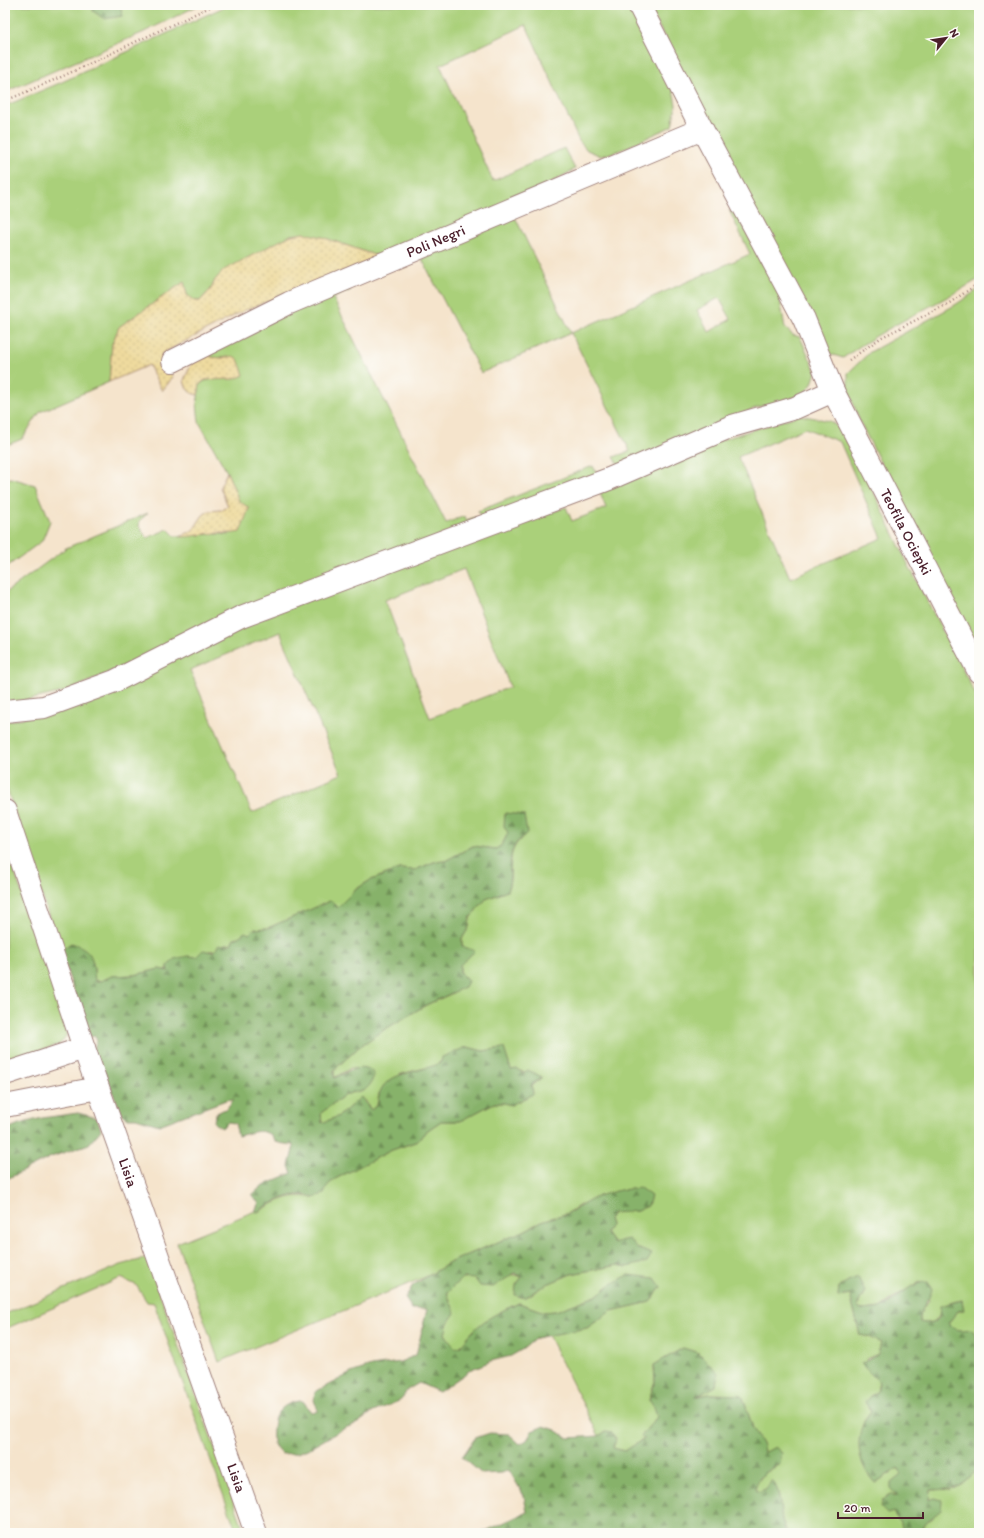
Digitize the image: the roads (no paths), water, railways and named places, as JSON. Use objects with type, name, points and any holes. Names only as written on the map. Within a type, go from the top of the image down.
[{"type":"street","name":"Teofila Ociepki","points":[[639,5],[702,129],[804,319],[833,391],[979,672]]},
{"type":"street","name":"Poli Negri","points":[[173,361],[289,303],[702,129]]},
{"type":"street","points":[[5,710],[44,707],[115,681],[241,617],[609,479],[732,426],[795,408],[833,391]]},
{"type":"street","name":"Lisia","points":[[5,811],[84,1048],[256,1533]]},
{"type":"street","points":[[5,1074],[84,1048]]},
{"type":"street","points":[[5,1106],[98,1088]]}]
